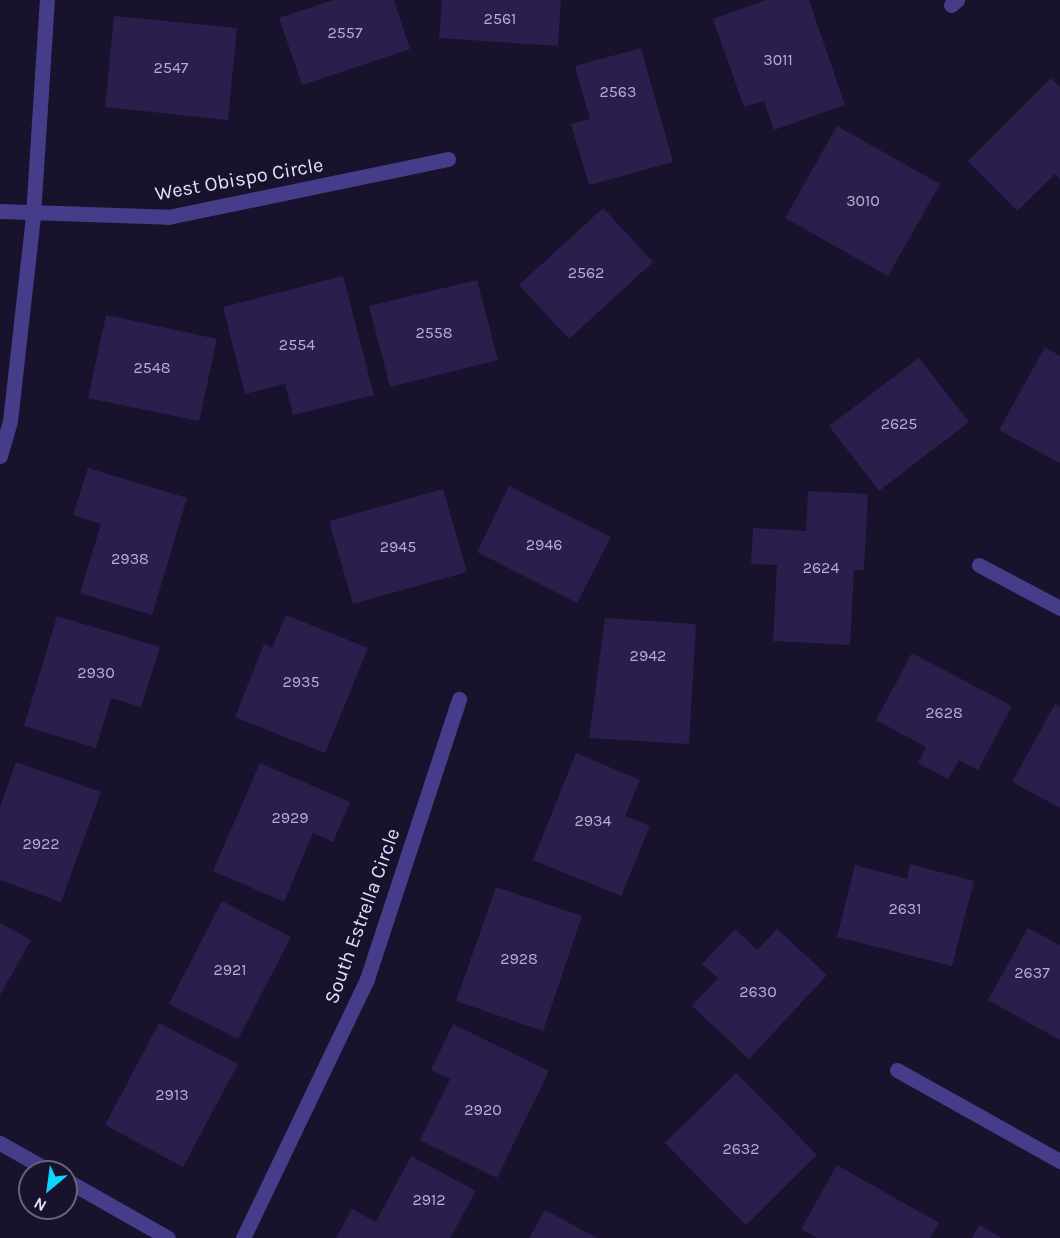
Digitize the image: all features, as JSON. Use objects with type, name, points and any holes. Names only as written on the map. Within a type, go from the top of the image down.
[{"type":"street","points":[[0,456],[10,421],[33,215],[47,0]]},
{"type":"street","name":"West Obispo Circle","points":[[0,211],[33,215],[168,217],[448,159]]},
{"type":"street","points":[[979,565],[1060,608]]},
{"type":"street","name":"South Estrella Circle","points":[[243,1238],[367,978],[459,699]]},
{"type":"street","points":[[897,1070],[1060,1161]]},
{"type":"street","points":[[0,1143],[30,1160]]},
{"type":"street","points":[[78,1187],[168,1238]]},
{"type":"building","points":[[333,0],[394,0],[410,49],[302,85],[279,18]]},
{"type":"building","points":[[442,0],[561,0],[558,46],[439,38]]},
{"type":"building","points":[[766,0],[809,0],[845,105],[774,130],[764,101],[744,107],[713,19]]},
{"type":"building","points":[[114,16],[237,28],[228,120],[105,107]]},
{"type":"building","points":[[641,48],[673,162],[589,185],[571,124],[590,119],[575,66]]},
{"type":"building","points":[[1051,78],[1060,87],[1060,179],[1055,174],[1017,211],[968,161]]},
{"type":"building","points":[[837,126],[940,184],[888,276],[785,218]]},
{"type":"building","points":[[603,208],[653,262],[569,339],[519,285]]},
{"type":"building","points":[[343,276],[374,395],[293,415],[285,384],[245,394],[223,307]]},
{"type":"building","points":[[477,280],[498,360],[390,387],[369,306]]},
{"type":"building","points":[[106,315],[217,339],[199,421],[88,398]]},
{"type":"building","points":[[1045,347],[1060,356],[1060,463],[999,430]]},
{"type":"building","points":[[919,358],[969,422],[879,491],[829,426]]},
{"type":"building","points":[[88,468],[187,498],[152,615],[80,593],[101,524],[73,515]]},
{"type":"building","points":[[509,486],[611,537],[577,603],[477,552]]},
{"type":"building","points":[[443,489],[467,572],[353,604],[329,521]]},
{"type":"building","points":[[808,491],[868,494],[864,570],[854,570],[850,645],[773,641],[777,565],[751,564],[753,528],[806,531]]},
{"type":"building","points":[[286,615],[368,648],[325,753],[235,717],[264,644],[272,648]]},
{"type":"building","points":[[57,616],[160,647],[141,707],[111,698],[96,748],[24,726]]},
{"type":"building","points":[[605,618],[696,624],[689,744],[589,738]]},
{"type":"building","points":[[912,653],[1012,706],[978,770],[959,760],[948,779],[918,763],[926,747],[876,720]]},
{"type":"building","points":[[1055,704],[1060,707],[1060,808],[1012,782]]},
{"type":"building","points":[[576,753],[640,780],[625,816],[650,826],[621,896],[533,860]]},
{"type":"building","points":[[16,762],[101,792],[61,902],[0,880],[0,807]]},
{"type":"building","points":[[260,763],[350,802],[333,842],[313,833],[284,902],[213,871]]},
{"type":"building","points":[[910,864],[974,881],[952,966],[837,937],[855,865],[907,879]]},
{"type":"building","points":[[496,887],[582,916],[543,1031],[456,1001]]},
{"type":"building","points":[[222,901],[291,937],[238,1039],[169,1004]]},
{"type":"building","points":[[0,923],[31,940],[0,995]]},
{"type":"building","points":[[1028,928],[1060,945],[1060,1040],[988,1000]]},
{"type":"building","points":[[735,929],[757,950],[777,929],[827,975],[749,1059],[692,1006],[718,978],[702,964]]},
{"type":"building","points":[[159,1023],[238,1064],[183,1167],[105,1125]]},
{"type":"building","points":[[453,1024],[549,1071],[497,1178],[420,1140],[450,1079],[431,1070]]},
{"type":"building","points":[[736,1073],[817,1155],[746,1225],[665,1143]]},
{"type":"building","points":[[411,1156],[476,1191],[450,1238],[336,1238],[352,1209],[376,1222]]},
{"type":"building","points":[[837,1165],[939,1223],[930,1238],[817,1238],[801,1229]]},
{"type":"building","points":[[545,1210],[597,1238],[529,1238]]},
{"type":"building","points":[[979,1225],[1001,1238],[972,1238]]}]
